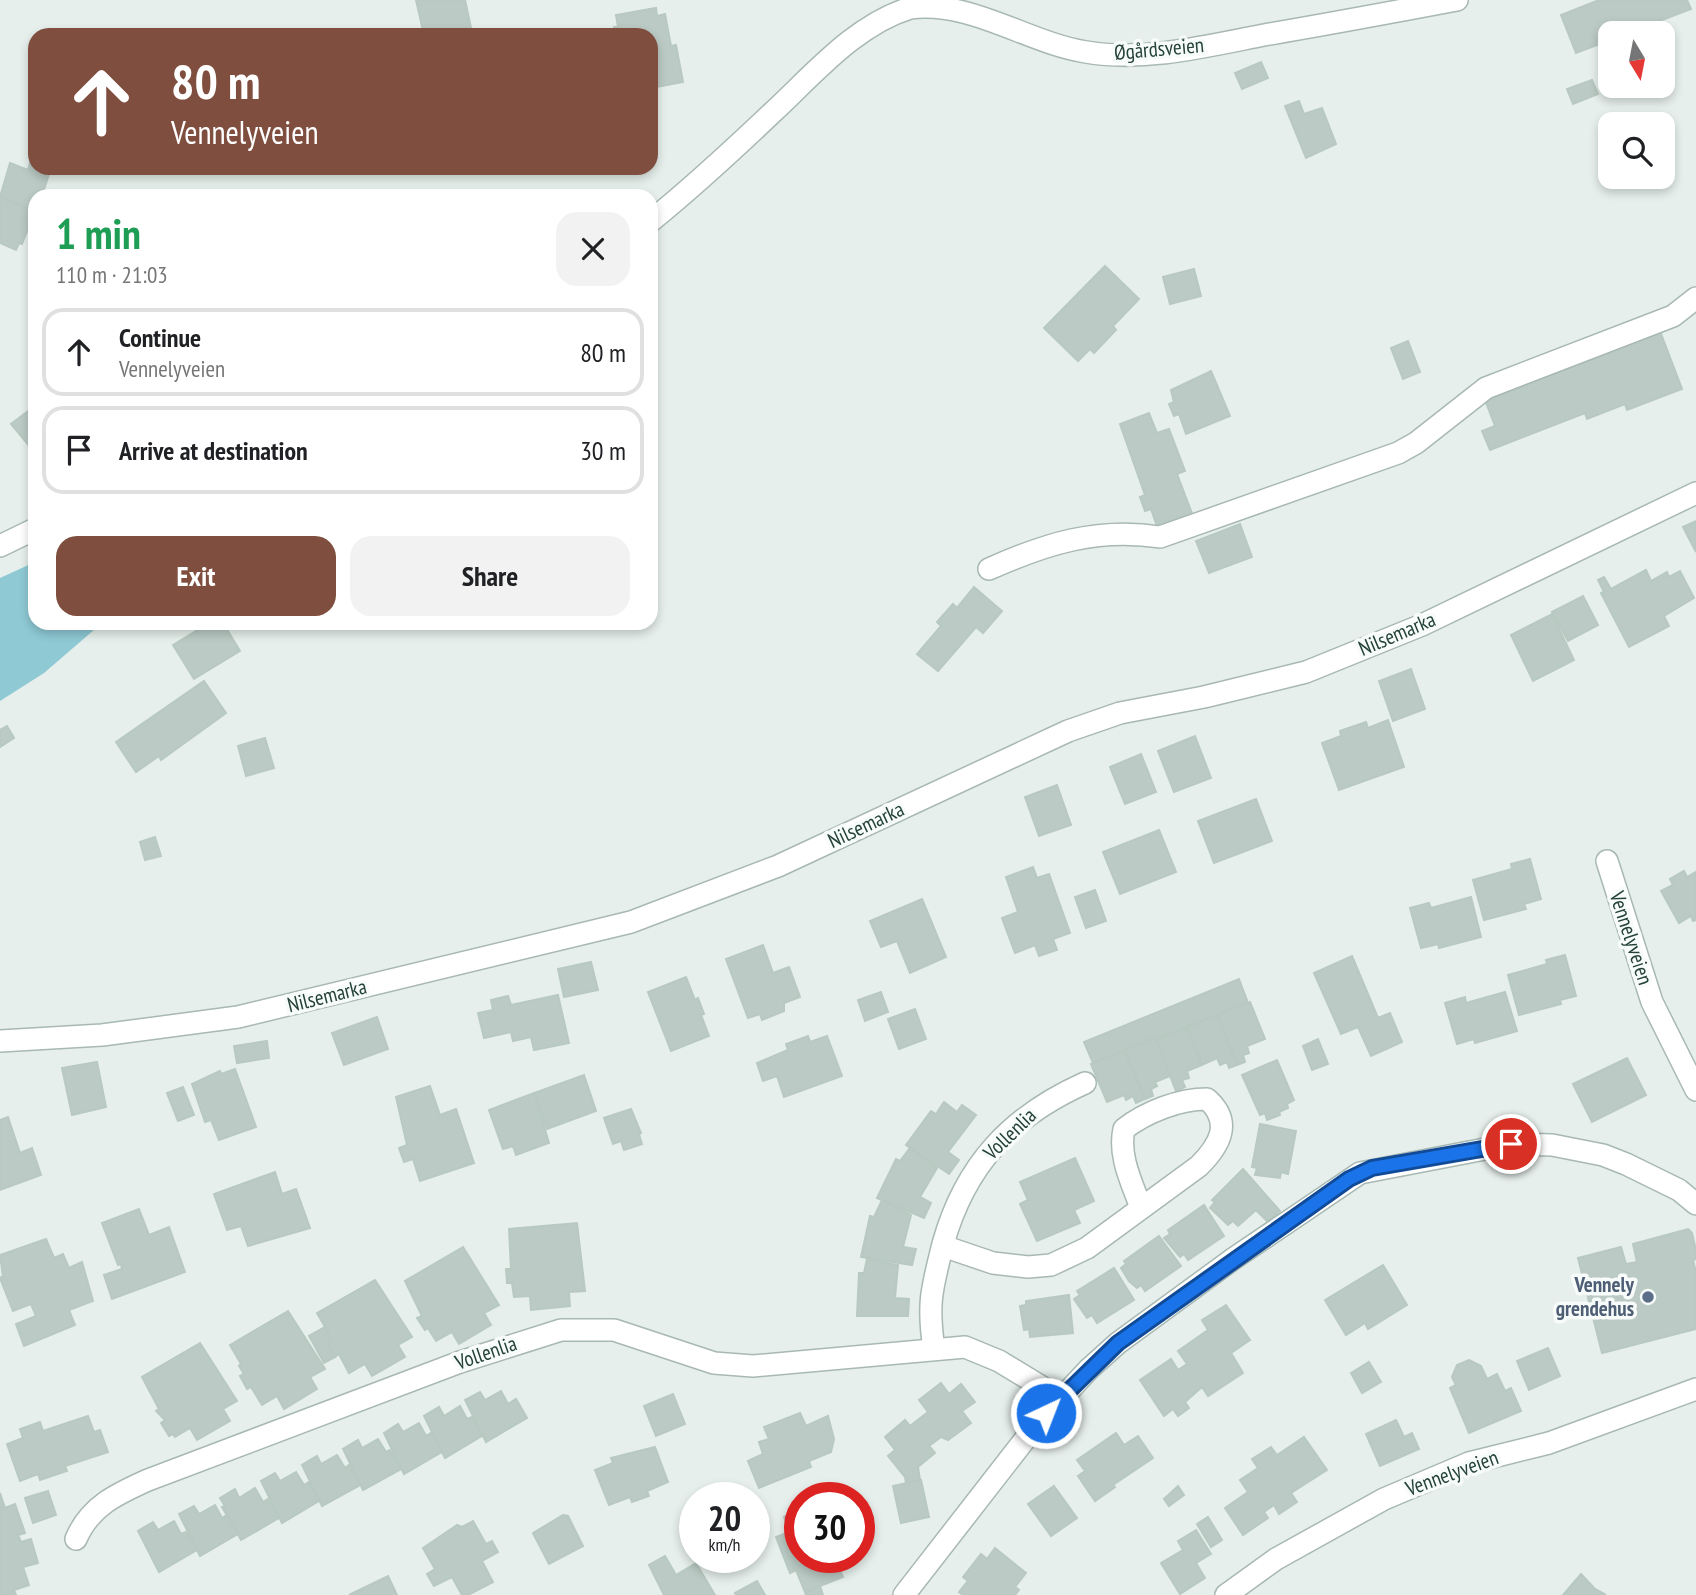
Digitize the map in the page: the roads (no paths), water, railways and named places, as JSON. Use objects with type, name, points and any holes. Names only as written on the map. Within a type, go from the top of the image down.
[{"type":"street","name":"Øgårdsveien","points":[[658,215],[699,182],[846,44],[877,22],[909,8],[934,3],[961,7],[1085,52],[1134,55],[1220,44],[1457,0]]},
{"type":"street","points":[[989,569],[1034,549],[1082,536],[1136,533],[1160,537],[1370,465],[1416,443],[1486,388],[1673,316],[1696,298]]},
{"type":"street","name":"Nilsemarka","points":[[0,1041],[102,1035],[239,1017],[631,922],[778,866],[1068,731],[1120,713],[1204,697],[1306,672],[1422,625],[1696,493]]},
{"type":"street","points":[[0,546],[28,532]]},
{"type":"street","name":"Vennelyveien","points":[[1607,861],[1652,1002],[1696,1090]]},
{"type":"street","name":"Vollenlia","points":[[934,1349],[929,1295],[960,1195],[982,1160],[1022,1119],[1048,1099],[1085,1083]]},
{"type":"street","points":[[943,1246],[993,1263],[1028,1266],[1051,1265],[1087,1248],[1199,1166],[1214,1151],[1222,1129],[1219,1109],[1207,1099],[1189,1099],[1136,1120],[1124,1129],[1121,1142],[1124,1161],[1141,1208]]},
{"type":"street","points":[[904,1595],[1060,1398],[1118,1343],[1233,1259],[1360,1173],[1511,1144],[1552,1144],[1603,1155],[1626,1164],[1679,1190],[1696,1204]]},
{"type":"street","name":"Vollenlia","points":[[76,1539],[89,1515],[130,1488],[383,1390],[546,1334],[614,1330],[705,1361],[753,1366],[825,1362],[965,1348],[982,1352],[1060,1398]]},
{"type":"street","name":"Vennelyveien","points":[[1226,1595],[1276,1559],[1384,1499],[1469,1463],[1549,1443],[1696,1389]]},
{"type":"water","points":[[28,565],[28,630],[94,630],[44,673],[0,701],[0,578]]},
{"type":"place","name":"Vennely grendehus","points":[[1648,1297]]}]
